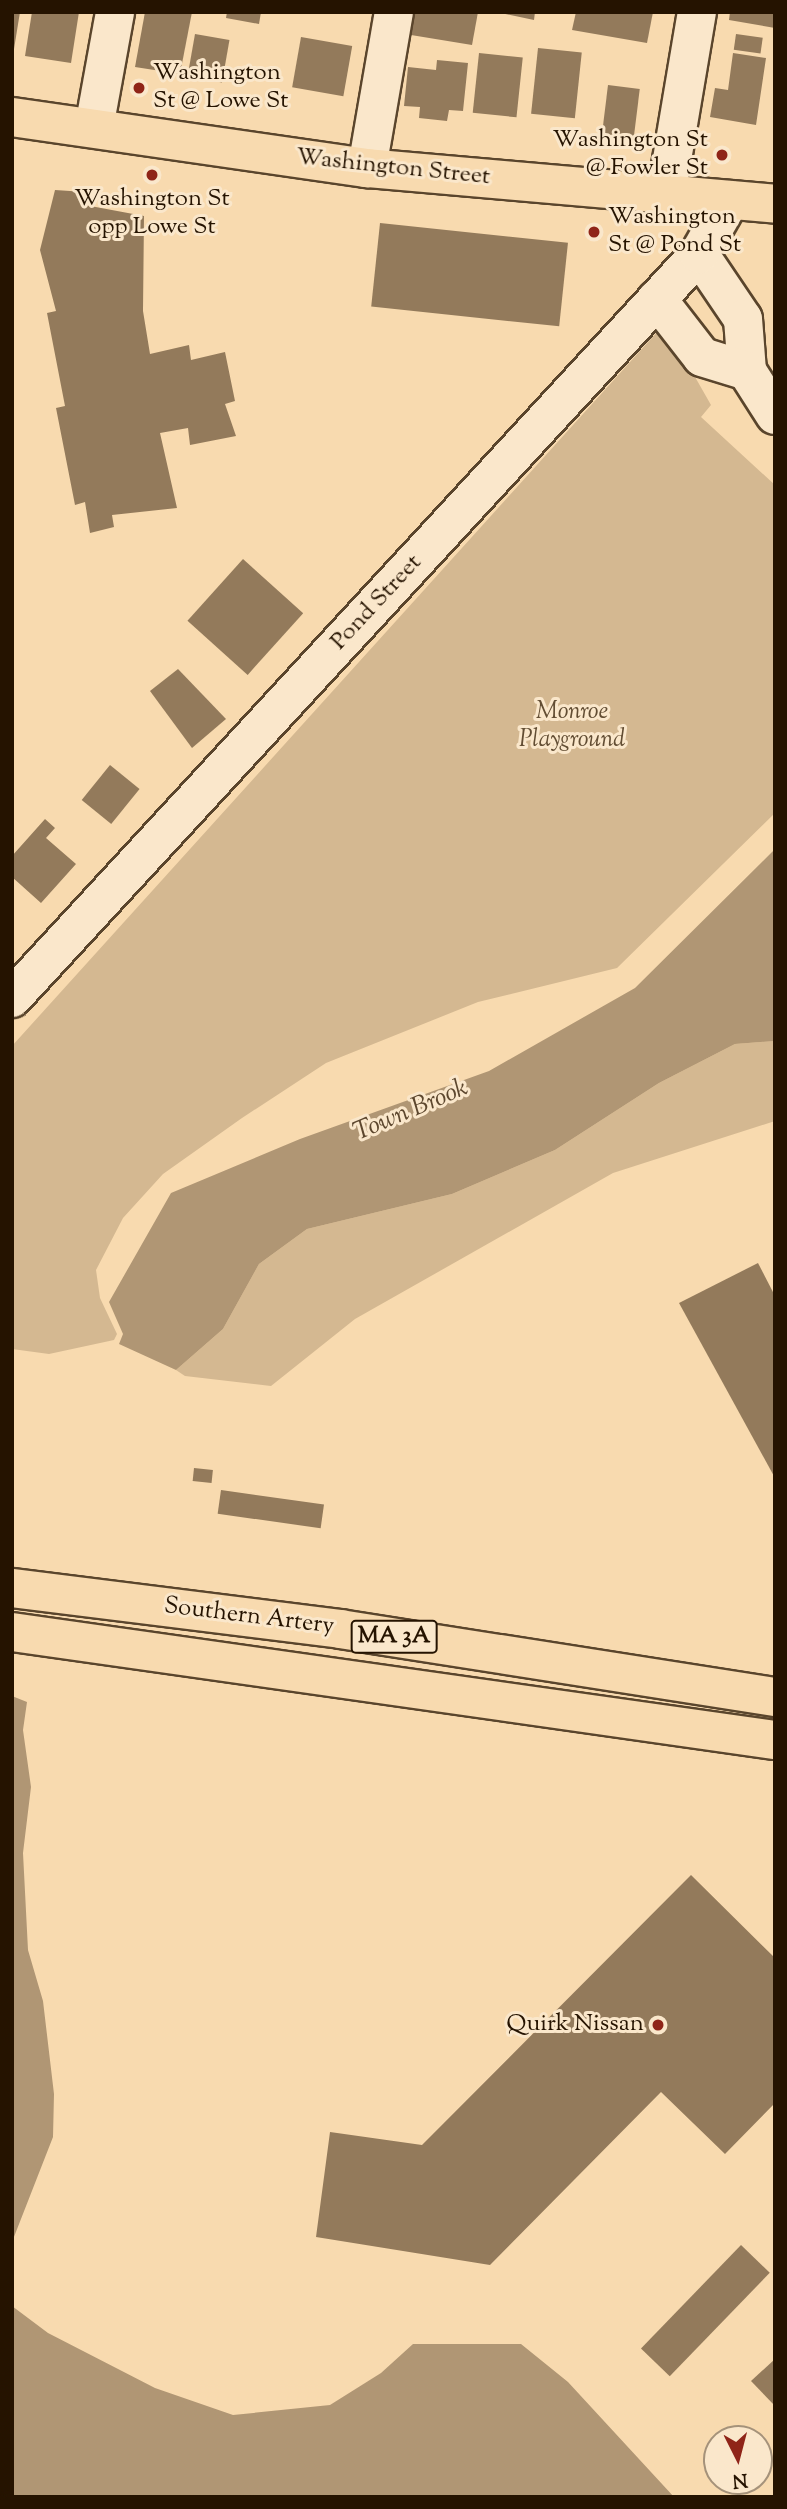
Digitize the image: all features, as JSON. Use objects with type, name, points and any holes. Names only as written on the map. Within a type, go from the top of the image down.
[{"type":"main road","name":"Washington Street","points":[[12,117],[367,168],[775,204]]},
{"type":"main road","name":"Southern Artery","points":[[12,1588],[340,1629],[775,1697]]},
{"type":"main road","name":"Southern Artery","points":[[12,1632],[775,1740]]},
{"type":"street","points":[[94,128],[115,12]]},
{"type":"street","points":[[367,168],[394,12]]},
{"type":"street","points":[[666,195],[697,12]]},
{"type":"street","name":"Pond Street","points":[[12,998],[699,254],[730,200]]},
{"type":"street","points":[[699,254],[743,319],[747,371],[775,415]]},
{"type":"street","points":[[657,299],[702,358],[747,371]]},
{"type":"green space","name":"Monroe Playground","points":[[658,331],[674,340],[711,405],[701,417],[775,485],[775,813],[617,968],[478,1002],[326,1063],[242,1118],[163,1174],[123,1218],[96,1270],[100,1298],[117,1334],[114,1340],[49,1354],[12,1349],[12,1046]]},
{"type":"green space","points":[[775,1041],[775,1121],[613,1173],[355,1319],[271,1386],[185,1376],[176,1370],[223,1329],[259,1264],[307,1229],[452,1194],[555,1150],[659,1083],[735,1044]]},
{"type":"water","name":"Town Brook","points":[[775,849],[775,1041],[735,1044],[659,1083],[555,1150],[452,1194],[307,1229],[259,1264],[223,1329],[176,1370],[119,1344],[123,1334],[109,1302],[171,1193],[300,1139],[489,1071],[635,988]]},
{"type":"water","points":[[12,1696],[27,1702],[23,1730],[31,1787],[23,1853],[28,1950],[43,2001],[54,2094],[53,2137],[12,2242]]},
{"type":"water","points":[[12,2306],[48,2333],[155,2388],[233,2415],[330,2405],[381,2373],[413,2344],[521,2344],[568,2382],[674,2497],[12,2497]]},
{"type":"building","points":[[12,12],[20,12],[14,49],[12,49]]},
{"type":"building","points":[[32,12],[79,12],[71,63],[25,56]]},
{"type":"building","points":[[145,12],[192,12],[180,74],[135,67]]},
{"type":"building","points":[[227,12],[261,12],[259,24],[226,18]]},
{"type":"building","points":[[415,12],[478,12],[472,45],[411,35]]},
{"type":"building","points":[[496,12],[535,12],[534,20]]},
{"type":"building","points":[[576,12],[653,12],[647,43],[572,30]]},
{"type":"building","points":[[730,12],[775,12],[775,28],[729,20]]},
{"type":"building","points":[[195,34],[229,40],[222,82],[188,76]]},
{"type":"building","points":[[736,34],[763,38],[761,54],[734,50]]},
{"type":"building","points":[[301,37],[352,46],[343,96],[292,87]]},
{"type":"building","points":[[538,48],[582,53],[575,118],[531,114]]},
{"type":"building","points":[[479,53],[523,58],[516,117],[473,113]]},
{"type":"building","points":[[733,53],[766,58],[756,125],[710,117],[715,88],[728,90]]},
{"type":"building","points":[[437,60],[468,63],[463,111],[449,110],[447,121],[419,118],[420,107],[404,106],[408,67],[436,70]]},
{"type":"building","points":[[608,85],[640,89],[634,139],[602,135]]},
{"type":"building","points":[[55,190],[85,192],[85,205],[144,216],[143,311],[150,354],[189,345],[191,360],[225,352],[235,401],[225,404],[236,436],[190,445],[188,428],[160,433],[177,508],[112,515],[114,527],[90,533],[85,502],[75,505],[56,408],[65,406],[47,313],[56,311],[40,250]]},
{"type":"building","points":[[380,223],[568,243],[559,326],[371,307]]},
{"type":"building","points":[[243,559],[303,613],[248,675],[187,621]]},
{"type":"building","points":[[178,669],[226,719],[192,748],[150,691]]},
{"type":"building","points":[[110,765],[140,789],[111,824],[82,800]]},
{"type":"building","points":[[45,819],[55,828],[46,838],[76,864],[41,903],[12,877],[12,856]]},
{"type":"building","points":[[758,1263],[775,1296],[775,1478],[679,1303]]},
{"type":"building","points":[[194,1468],[213,1470],[212,1483],[193,1481]]},
{"type":"building","points":[[221,1490],[324,1504],[321,1528],[218,1514]]},
{"type":"building","name":"Quirk Nissan","points":[[691,1875],[775,1958],[775,2103],[725,2154],[661,2092],[490,2265],[316,2237],[330,2132],[422,2145]]},
{"type":"building","points":[[741,2245],[770,2273],[670,2376],[641,2349]]},
{"type":"building","points":[[775,2359],[775,2406],[751,2381]]},
{"type":"place","name":"Washington St @ Lowe St","points":[[139,88]]},
{"type":"place","name":"Washington St @ Fowler St","points":[[722,155]]},
{"type":"place","name":"Washington St opp Lowe St","points":[[152,175]]},
{"type":"place","name":"Washington St @ Pond St","points":[[594,232]]},
{"type":"place","name":"Quirk Nissan","points":[[658,2025]]}]
